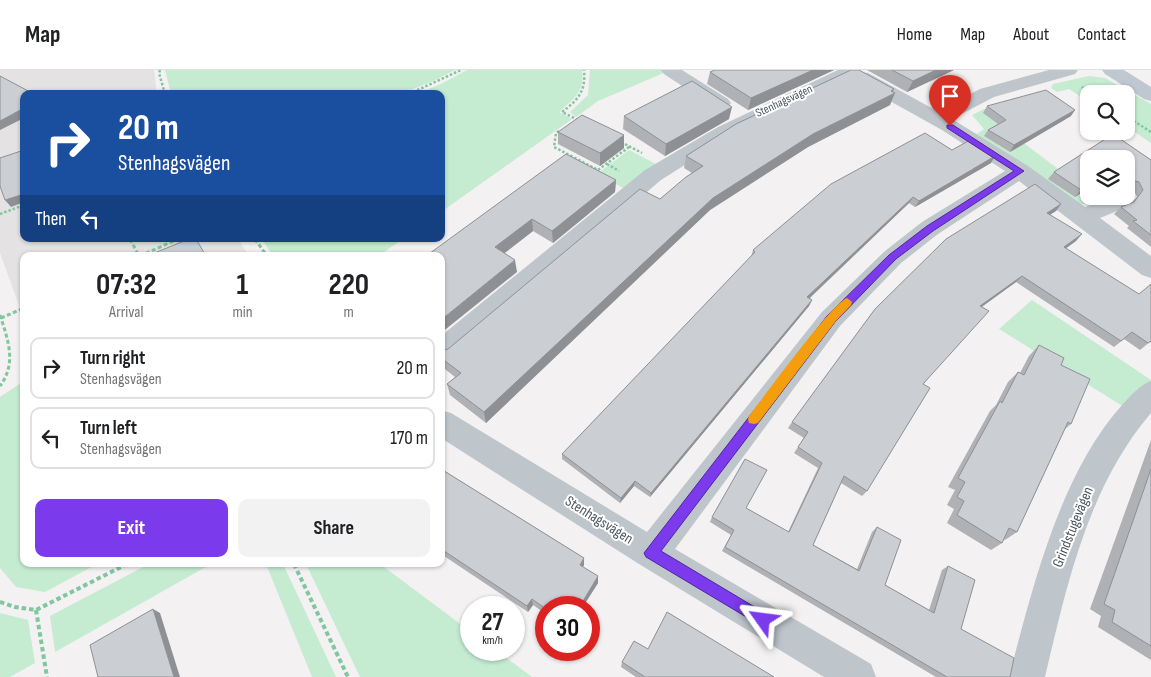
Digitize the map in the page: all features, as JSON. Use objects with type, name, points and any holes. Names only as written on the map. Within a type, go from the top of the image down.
[{"type":"main road","points":[[1111,70],[1151,95]]},
{"type":"main road","points":[[1136,70],[1151,79]]},
{"type":"street","name":"Stenhagsvägen","points":[[670,70],[746,119]]},
{"type":"street","name":"Stenhagsvägen","points":[[445,348],[666,166],[746,119],[850,70],[976,142],[1020,171]]},
{"type":"street","points":[[936,119],[987,93],[1068,70]]},
{"type":"street","points":[[858,677],[651,553],[837,313],[893,257],[930,228],[1020,171],[1085,216],[1151,269]]},
{"type":"street","points":[[1085,216],[1112,205]]},
{"type":"street","name":"Grindstugevägen","points":[[1027,677],[1046,598],[1068,533],[1093,476],[1116,435],[1138,405],[1151,393]]},
{"type":"street","name":"Stenhagsvägen","points":[[445,424],[651,553]]},
{"type":"path","points":[[160,70],[159,73],[164,90]]},
{"type":"path","points":[[419,90],[462,70]]},
{"type":"path","points":[[583,123],[562,112],[583,94],[584,70]]},
{"type":"path","points":[[569,124],[576,119]]},
{"type":"path","points":[[1135,122],[1151,132]]},
{"type":"path","points":[[563,128],[556,133],[554,146],[598,170],[630,147]]},
{"type":"path","points":[[614,139],[666,166]]},
{"type":"path","points":[[0,214],[20,206]]},
{"type":"path","points":[[148,252],[171,242]]},
{"type":"path","points":[[0,386],[11,369],[12,358],[0,317],[20,310]]},
{"type":"path","points":[[0,602],[15,607],[36,610],[120,567]]},
{"type":"path","points":[[295,567],[348,677]]},
{"type":"path","points":[[36,610],[47,677]]},
{"type":"shaded area","points":[[0,70],[154,70],[156,90],[20,90],[20,242],[240,242],[246,252],[20,252],[20,308],[0,253]]},
{"type":"green space","points":[[165,70],[455,70],[410,90],[170,90]]},
{"type":"green space","points":[[467,70],[582,70],[580,89],[559,112],[572,119],[445,209],[445,90],[426,90]]},
{"type":"green space","points":[[590,70],[663,70],[666,72],[598,101],[576,117],[570,112],[588,95]]},
{"type":"green space","points":[[1089,76],[1105,78],[1117,85],[1080,85],[1080,96],[1069,89],[1057,92],[1051,88],[1053,84]]},
{"type":"green space","points":[[1135,95],[1151,104],[1151,143],[1135,132]]},
{"type":"green space","points":[[988,107],[984,113],[1080,185],[1080,203],[1071,202],[974,136],[984,129],[972,115]]},
{"type":"green space","points":[[629,150],[658,165],[627,190],[597,174]]},
{"type":"green space","points":[[264,242],[399,242],[384,252],[270,252]]},
{"type":"green space","points":[[1032,300],[1151,381],[1124,407],[999,329]]},
{"type":"green space","points":[[20,384],[20,567],[91,567],[45,592],[16,587],[0,568],[0,397]]},
{"type":"green space","points":[[143,567],[206,567],[55,652],[50,616]]},
{"type":"green space","points":[[267,567],[284,567],[336,677],[312,677]]},
{"type":"green space","points":[[307,567],[384,567],[460,624],[460,661],[511,661],[532,677],[360,677]]},
{"type":"green space","points":[[0,613],[28,620],[35,663],[10,677],[0,677]]},
{"type":"building","points":[[715,70],[813,70],[751,98],[710,72]]},
{"type":"building","points":[[851,70],[859,70],[894,89],[891,91],[895,93],[813,134],[713,198],[484,412],[447,384],[461,373],[445,361],[445,350],[640,189],[660,199],[686,177],[703,166],[686,156],[736,124]]},
{"type":"building","points":[[892,70],[936,70],[913,81]]},
{"type":"building","points":[[0,76],[26,90],[20,90],[20,110],[0,121]]},
{"type":"building","points":[[692,81],[732,107],[666,144],[624,116]]},
{"type":"building","points":[[1046,90],[1075,110],[1014,145],[988,130],[1006,120],[987,106]]},
{"type":"building","points":[[582,115],[624,135],[600,153],[558,132]]},
{"type":"building","points":[[925,133],[952,150],[970,140],[995,156],[919,201],[913,197],[807,297],[812,300],[651,493],[635,481],[621,498],[562,454],[755,252],[753,250],[831,184]]},
{"type":"building","points":[[1104,140],[1122,140],[1151,160],[1151,235],[1133,221],[1137,220],[1121,207],[1135,205],[1135,201],[1143,190],[1139,182],[1135,181],[1135,150],[1088,150]]},
{"type":"building","points":[[20,151],[20,195],[5,200],[0,186],[0,158]]},
{"type":"building","points":[[566,154],[616,180],[552,231],[532,219],[495,247],[515,260],[445,317],[445,252],[431,252]]},
{"type":"building","points":[[1080,155],[1080,189],[1054,172]]},
{"type":"building","points":[[1035,184],[1061,204],[1047,213],[1082,234],[1064,247],[1139,294],[1151,284],[1151,341],[1148,343],[1132,332],[1121,341],[1022,276],[980,306],[989,311],[923,384],[930,388],[867,491],[844,476],[813,545],[859,571],[877,527],[901,540],[885,585],[934,613],[948,566],[975,580],[961,629],[1014,658],[1010,677],[947,677],[725,547],[734,530],[712,517],[745,459],[767,470],[746,508],[789,532],[822,463],[798,447],[808,432],[792,422],[875,309],[946,239]]},
{"type":"building","points":[[182,242],[198,242],[204,252],[157,252]]},
{"type":"building","points":[[1039,345],[1064,358],[1061,365],[1090,379],[1071,424],[1068,422],[1017,532],[1009,528],[1002,543],[957,515],[964,501],[957,497],[965,482],[958,478],[1000,401],[1002,403],[1018,372],[1024,375]]},
{"type":"building","points":[[1151,469],[1151,646],[1112,622],[1115,610],[1104,604]]},
{"type":"building","points":[[445,471],[584,558],[580,565],[598,576],[586,596],[535,596],[535,601],[532,599],[527,606],[525,605],[525,596],[512,596],[445,552]]},
{"type":"building","points":[[153,609],[174,677],[98,677],[90,645]]},
{"type":"building","points":[[667,612],[774,677],[645,677],[622,662],[634,641],[648,649]]},
{"type":"slow traffic","points":[[754,419],[831,319],[847,302]]},
{"type":"route","points":[[763,620],[651,553],[831,319],[850,299],[893,257],[930,228],[1020,171],[950,126]]}]
